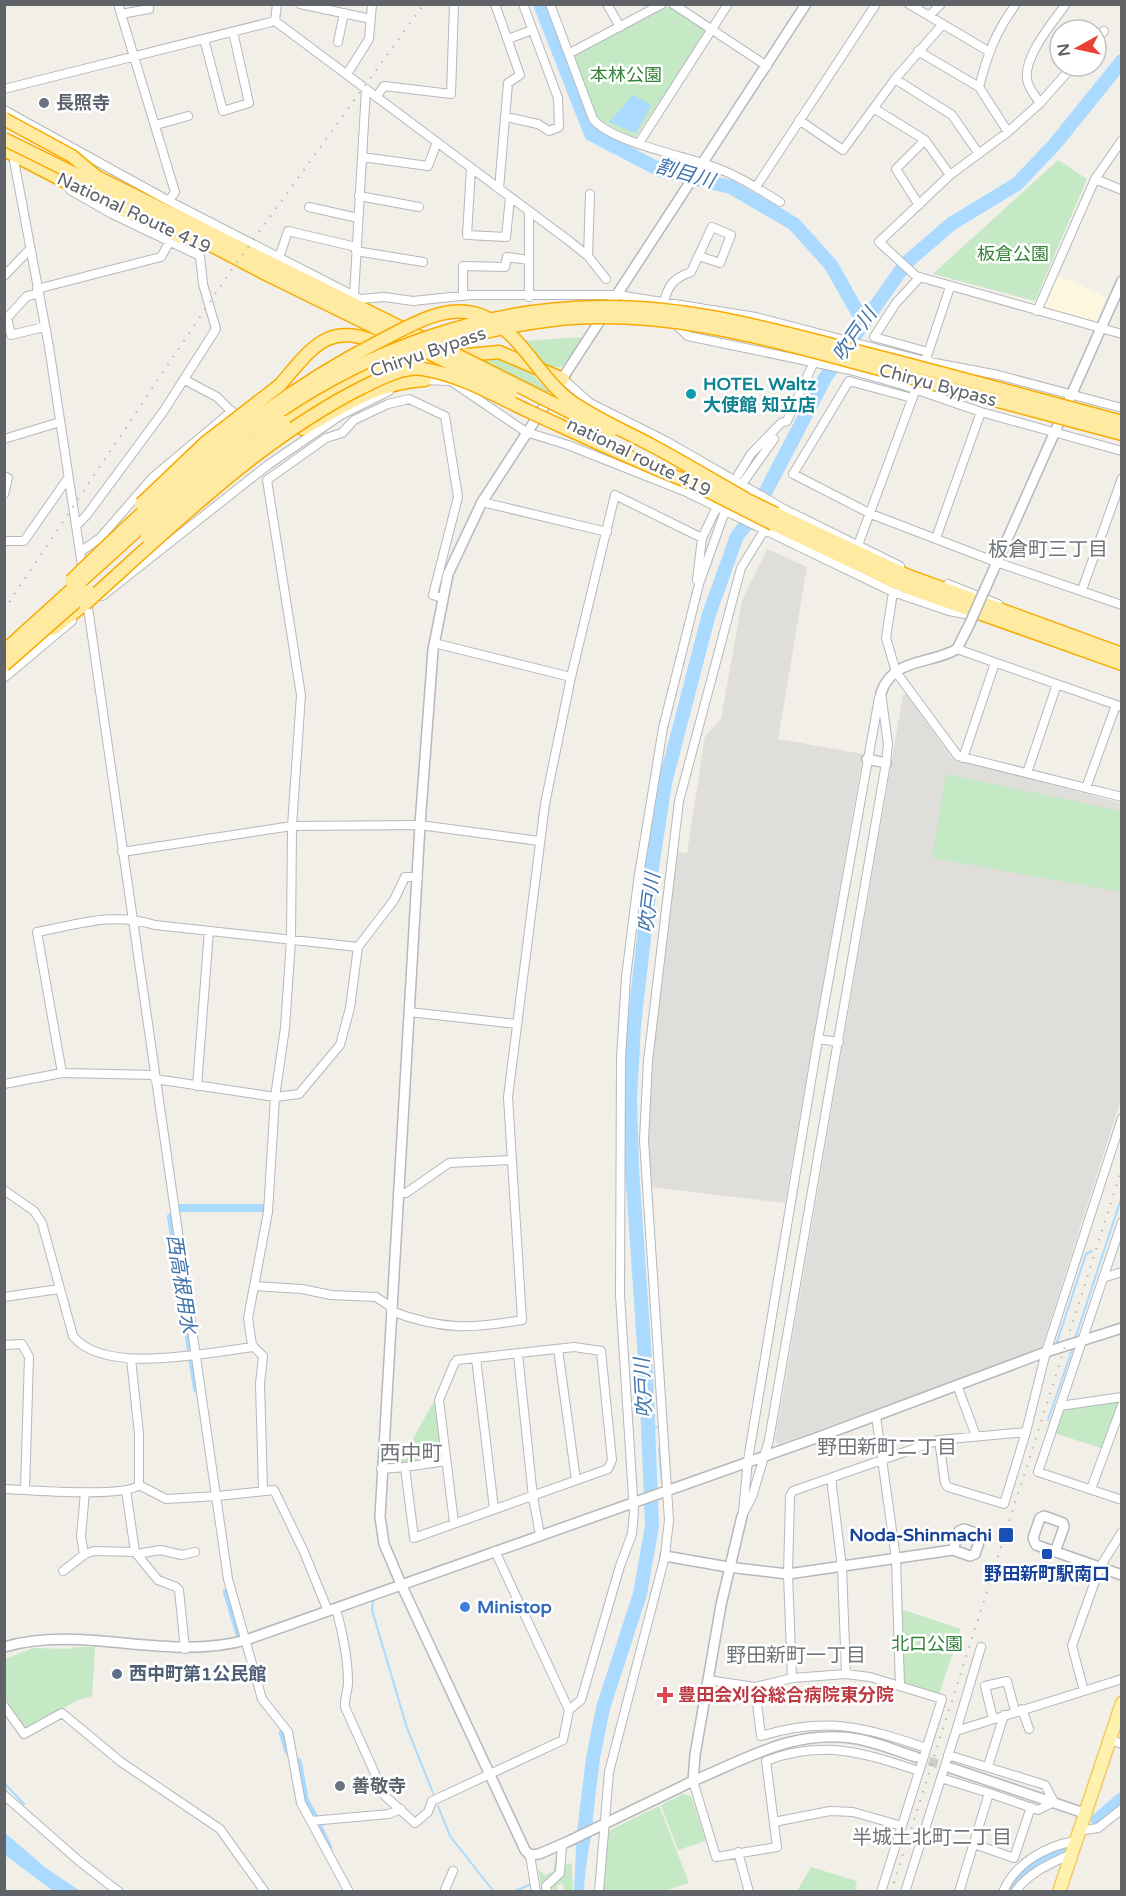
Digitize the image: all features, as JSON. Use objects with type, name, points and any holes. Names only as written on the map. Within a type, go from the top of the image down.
[{"type":"highway","name":"National Route 419","points":[[4,115],[72,156],[97,177],[171,213]]},
{"type":"highway","points":[[4,128],[97,177]]},
{"type":"highway","points":[[4,139],[171,213]]},
{"type":"highway","name":"National Route 419","points":[[9,152],[157,226],[264,273]]},
{"type":"highway","name":"national route 419","points":[[171,213],[264,273],[693,484],[906,575],[1122,654]]},
{"type":"highway","name":"national route 419","points":[[171,213],[746,499],[773,518],[906,587],[1122,664]]},
{"type":"highway","name":"Chiryu Bypass","points":[[4,650],[213,463],[274,415],[342,373],[369,360],[438,334],[493,319],[556,309],[598,306],[712,316],[876,356],[1122,422]]},
{"type":"highway","points":[[4,650],[121,531],[248,423],[334,364],[416,322],[442,314],[461,311],[482,315],[513,338],[543,376],[571,401],[746,499]]},
{"type":"highway","name":"Chiryu Bypass","points":[[4,666],[226,466],[284,422],[374,369],[431,347],[499,328],[553,319],[595,317],[709,326],[792,345],[1122,434]]},
{"type":"highway","points":[[121,531],[139,505],[170,474],[279,385],[317,345],[327,339],[346,334],[358,335],[398,353],[417,357],[499,352],[563,379]]},
{"type":"highway","points":[[4,666],[85,604],[159,538],[281,436],[333,402],[384,377],[420,368],[465,381],[624,457],[693,484]]},
{"type":"highway","points":[[159,538],[200,511],[259,461],[303,429],[378,388],[398,381],[425,380]]},
{"type":"main road","points":[[1059,1892],[1108,1739],[1122,1703]]},
{"type":"street","points":[[118,4],[136,56],[176,192],[171,213]]},
{"type":"street","points":[[121,14],[149,9],[149,4]]},
{"type":"street","points":[[275,21],[277,4]]},
{"type":"street","points":[[300,4],[371,19]]},
{"type":"street","points":[[347,74],[366,48],[372,4]]},
{"type":"street","points":[[376,97],[384,86],[451,94],[454,4]]},
{"type":"street","points":[[495,4],[520,75],[508,82],[499,189]]},
{"type":"street","points":[[506,117],[538,124],[549,132],[559,127],[558,98],[523,4]]},
{"type":"street","points":[[550,4],[593,119],[599,127],[756,187],[780,202]]},
{"type":"street","points":[[607,4],[620,27]]},
{"type":"street","points":[[570,53],[662,4]]},
{"type":"street","points":[[673,4],[767,66]]},
{"type":"street","points":[[639,143],[728,4]]},
{"type":"street","points":[[536,1892],[530,1855],[525,1850],[401,1584],[384,1544],[380,1517],[420,825],[434,643],[442,598],[460,545],[482,502],[525,432],[563,379],[806,4]]},
{"type":"street","points":[[756,187],[876,4]]},
{"type":"street","points":[[909,4],[988,51]]},
{"type":"street","points":[[929,16],[941,4]]},
{"type":"street","points":[[980,87],[988,51],[997,31],[1016,4]]},
{"type":"street","points":[[1040,103],[1028,85],[1027,78],[1033,51],[1066,4]]},
{"type":"street","points":[[338,42],[344,13]]},
{"type":"street","points":[[4,88],[275,21]]},
{"type":"street","points":[[275,21],[588,256],[606,279]]},
{"type":"street","points":[[799,120],[843,150],[895,79],[943,24]]},
{"type":"street","points":[[508,39],[532,30]]},
{"type":"street","points":[[204,39],[223,111],[249,103],[233,32]]},
{"type":"street","points":[[918,51],[980,87],[1008,132]]},
{"type":"street","points":[[1062,78],[1040,103],[1008,132],[950,175],[879,242],[895,259],[918,277],[1122,334]]},
{"type":"street","points":[[895,79],[942,106],[952,115],[978,154]]},
{"type":"street","points":[[354,297],[366,89]]},
{"type":"street","points":[[875,109],[925,140],[950,175]]},
{"type":"street","points":[[4,115],[9,152],[38,291],[80,552],[195,1354],[218,1496],[228,1579],[262,1699],[288,1732],[302,1803],[349,1892]]},
{"type":"street","points":[[4,115],[171,213],[279,258],[354,297],[413,300],[463,296],[618,295],[756,317],[925,361],[998,375],[1122,408]]},
{"type":"street","points":[[156,124],[188,116]]},
{"type":"street","points":[[919,205],[896,170],[925,140]]},
{"type":"street","points":[[1037,311],[1095,178],[1122,140]]},
{"type":"street","points":[[362,157],[428,166],[437,142]]},
{"type":"street","points":[[471,168],[467,235],[506,237],[510,198]]},
{"type":"street","points":[[51,173],[58,183],[84,199],[200,256],[203,284],[216,329],[185,380],[86,516],[76,526]]},
{"type":"street","points":[[1095,178],[1122,190]]},
{"type":"street","points":[[588,256],[590,194]]},
{"type":"street","points":[[359,196],[419,207]]},
{"type":"street","points":[[309,207],[358,218]]},
{"type":"street","points":[[529,212],[529,297]]},
{"type":"street","points":[[664,302],[667,290],[676,277],[691,272],[712,227],[731,235],[720,263],[699,256]]},
{"type":"street","points":[[279,258],[288,231],[356,249],[423,262]]},
{"type":"street","points":[[44,327],[11,335],[7,318],[27,296],[161,257],[170,241]]},
{"type":"street","points":[[4,276],[30,249]]},
{"type":"street","points":[[463,296],[463,266],[505,267],[507,257],[529,260]]},
{"type":"street","points":[[918,277],[896,303],[874,338],[928,352]]},
{"type":"street","points":[[957,649],[1122,281]]},
{"type":"street","points":[[858,545],[916,389],[950,287]]},
{"type":"street","points":[[650,300],[688,336],[850,370],[916,389],[981,412],[1122,451]]},
{"type":"street","points":[[743,485],[787,421],[816,364]]},
{"type":"street","points":[[563,379],[590,403],[666,441],[743,485],[773,518],[893,592],[950,611],[1001,621]]},
{"type":"street","points":[[185,380],[217,397],[232,411],[268,465]]},
{"type":"street","points":[[4,678],[142,562],[204,517],[268,465],[341,415],[394,389],[425,380],[451,381],[525,432],[568,445],[684,491],[726,511],[773,518],[858,545],[909,570],[988,598],[1028,621]]},
{"type":"street","points":[[912,398],[849,381],[793,474],[871,514],[996,562],[1122,604]]},
{"type":"street","points":[[263,1490],[260,1384],[263,1356],[254,1347],[248,1318],[272,1182],[275,1097],[285,1028],[291,940],[292,826],[301,695],[267,480],[326,438],[342,433],[354,420],[388,404],[409,399],[445,416],[458,498],[433,595],[442,598]]},
{"type":"street","points":[[80,552],[100,538],[153,477],[232,411]]},
{"type":"street","points":[[936,538],[981,412]]},
{"type":"street","points":[[341,415],[342,433]]},
{"type":"street","points":[[738,475],[751,454],[781,423],[787,421]]},
{"type":"street","points":[[4,439],[60,422]]},
{"type":"street","points":[[4,476],[8,478],[4,494]]},
{"type":"street","points":[[4,541],[24,541],[68,478]]},
{"type":"street","points":[[1082,591],[1122,478]]},
{"type":"street","points":[[254,1286],[302,1289],[331,1295],[376,1297],[391,1309],[419,1322],[468,1329],[522,1320],[508,1097],[539,841],[571,677],[615,495],[702,538]]},
{"type":"street","points":[[482,502],[607,532]]},
{"type":"street","points":[[699,584],[697,579],[702,538],[715,511]]},
{"type":"street","points":[[569,1710],[581,1700],[620,1566],[632,1534],[634,1502],[620,1296],[621,1058],[625,987],[638,880],[663,728],[699,584],[726,511]]},
{"type":"street","points":[[599,1892],[599,1867],[609,1772],[665,1556],[669,1520],[669,1489],[666,1484],[644,1140],[648,1061],[679,801],[741,568],[773,518]]},
{"type":"street","points":[[893,592],[886,638],[896,672],[955,753],[963,758],[1122,797]]},
{"type":"street","points":[[434,643],[571,677]]},
{"type":"street","points":[[919,1771],[862,1752],[840,1749],[800,1751],[766,1761],[777,1847],[716,1857],[693,1781],[695,1755],[728,1567],[742,1516],[748,1461],[867,759],[881,693],[887,680],[908,664],[957,649],[1119,706],[1086,788]]},
{"type":"street","points":[[963,758],[995,663]]},
{"type":"street","points":[[1028,773],[1057,684]]},
{"type":"street","points":[[742,1516],[752,1497],[765,1455],[839,1042],[886,763],[888,744],[881,693]]},
{"type":"street","points":[[867,759],[886,763]]},
{"type":"street","points":[[122,852],[292,826],[420,825],[539,841]]},
{"type":"street","points":[[4,1084],[62,1073],[155,1077],[197,1086],[275,1097],[299,1094],[340,1045],[350,1008],[358,947],[394,900],[405,878],[418,877]]},
{"type":"street","points":[[62,1073],[37,932],[112,918],[132,918],[155,925],[358,947]]},
{"type":"street","points":[[197,1086],[209,931]]},
{"type":"street","points":[[409,1012],[517,1024]]},
{"type":"street","points":[[818,1039],[839,1042]]},
{"type":"street","points":[[939,1440],[945,1483],[948,1487],[1004,1504],[1026,1432],[1046,1352],[1122,1118]]},
{"type":"street","points":[[398,1193],[405,1192],[449,1163],[513,1160]]},
{"type":"street","points":[[4,1190],[34,1211],[42,1223],[73,1336],[80,1346],[131,1359],[254,1347]]},
{"type":"street","points":[[1122,1222],[1038,1472],[1122,1500]]},
{"type":"street","points":[[1104,1278],[1122,1272]]},
{"type":"street","points":[[4,1297],[59,1289]]},
{"type":"street","points":[[4,1647],[31,1641],[63,1640],[185,1649],[213,1648],[246,1640],[876,1416],[1046,1352],[1122,1328]]},
{"type":"street","points":[[4,1345],[22,1344],[29,1357],[25,1490]]},
{"type":"street","points":[[405,1467],[414,1538],[608,1469],[612,1460],[601,1351],[574,1347],[457,1360],[439,1400],[454,1523]]},
{"type":"street","points":[[558,1349],[576,1480]]},
{"type":"street","points":[[518,1354],[533,1497],[540,1535]]},
{"type":"street","points":[[476,1358],[494,1509]]},
{"type":"street","points":[[131,1359],[139,1434],[139,1485]]},
{"type":"street","points":[[957,1385],[976,1436]]},
{"type":"street","points":[[1060,1406],[1122,1396]]},
{"type":"street","points":[[1092,1489],[1122,1405]]},
{"type":"street","points":[[876,1416],[896,1559],[900,1686]]},
{"type":"street","points":[[792,1678],[788,1574],[790,1495],[793,1491],[939,1440],[1026,1432]]},
{"type":"street","points":[[381,1469],[446,1461]]},
{"type":"street","points":[[831,1478],[842,1567],[846,1674]]},
{"type":"street","points":[[4,1489],[85,1492],[126,1490],[139,1485],[166,1498],[218,1496],[274,1490],[344,1632],[348,1692],[345,1707],[374,1777],[385,1796],[415,1823],[428,1812],[432,1801],[563,1740],[569,1710],[495,1551]]},
{"type":"street","points":[[126,1490],[136,1553],[158,1580],[179,1590],[185,1649]]},
{"type":"street","points":[[84,1555],[81,1536],[85,1492]]},
{"type":"street","points":[[1084,1691],[1072,1646],[1100,1567],[1122,1532]]},
{"type":"street","points":[[63,1571],[84,1555],[104,1550],[136,1553],[160,1550],[182,1556],[195,1552]]},
{"type":"street","points":[[665,1556],[788,1574],[953,1550]]},
{"type":"street","points":[[1055,1552],[1122,1575]]},
{"type":"street","points":[[905,1892],[981,1647]]},
{"type":"street","points":[[708,1680],[754,1687],[792,1678],[846,1674],[870,1677],[942,1699],[881,1892]]},
{"type":"street","points":[[956,1731],[1004,1714],[1122,1679]]},
{"type":"street","points":[[993,1719],[985,1686],[1007,1681],[1029,1729]]},
{"type":"street","points":[[754,1687],[761,1737],[799,1727],[846,1725],[874,1731],[926,1748]]},
{"type":"street","points":[[4,1706],[24,1734],[62,1713],[121,1762],[220,1829],[265,1892]]},
{"type":"street","points":[[988,1766],[1004,1714]]},
{"type":"street","points":[[530,1855],[539,1854],[565,1843],[765,1748],[812,1737],[859,1740],[916,1757]]},
{"type":"street","points":[[1108,1739],[1122,1743]]},
{"type":"street","points":[[948,1755],[1045,1785],[1054,1802]]},
{"type":"street","points":[[951,1768],[1084,1813]]},
{"type":"street","points":[[941,1778],[1038,1810],[1054,1802]]},
{"type":"street","points":[[959,1892],[989,1793]]},
{"type":"street","points":[[4,1795],[79,1861],[119,1892]]},
{"type":"street","points":[[974,1844],[1014,1858],[1031,1808]]},
{"type":"street","points":[[311,1821],[378,1815],[401,1809]]},
{"type":"street","points":[[1003,1892],[1006,1883],[1023,1865],[1053,1845],[1098,1828],[1122,1809]]},
{"type":"street","points":[[774,1822],[830,1811],[853,1812],[902,1826]]},
{"type":"street","points":[[548,1892],[546,1886],[560,1873],[565,1843]]},
{"type":"street","points":[[738,1852],[749,1892]]},
{"type":"street","points":[[1015,1892],[1022,1881],[1036,1871],[1071,1854]]},
{"type":"street","points":[[444,1892],[453,1870]]},
{"type":"shaded area","points":[[1056,274],[1104,296],[1106,299],[1096,322],[1045,309],[1043,306]]},
{"type":"shaded area","points":[[767,549],[807,567],[778,739],[863,754],[785,1203],[650,1187],[647,1105],[675,852],[687,853],[705,736],[721,719],[742,601]]},
{"type":"shaded area","points":[[903,695],[907,695],[953,759],[1121,803],[1121,1099],[1041,1350],[779,1444],[775,1440]]},
{"type":"green space","name":"本林公園","points":[[669,6],[705,29],[706,33],[635,138],[598,120],[574,59],[576,54]]},
{"type":"green space","name":"板倉公園","points":[[1058,160],[1087,179],[1035,301],[933,274]]},
{"type":"green space","points":[[584,337],[562,367],[544,368],[521,341]]},
{"type":"green space","points":[[496,356],[523,364],[549,392],[547,397],[478,359]]},
{"type":"green space","points":[[946,774],[1121,811],[1121,892],[932,858]]},
{"type":"green space","points":[[435,1399],[442,1455],[440,1458],[399,1464]]},
{"type":"green space","points":[[1116,1401],[1118,1404],[1101,1448],[1054,1433],[1062,1408]]},
{"type":"green space","name":"北口公園","points":[[901,1609],[961,1629],[939,1694],[904,1684]]},
{"type":"green space","points":[[95,1647],[92,1696],[76,1701],[25,1730],[5,1698],[5,1659],[33,1648],[69,1649]]},
{"type":"green space","points":[[683,1794],[691,1796],[706,1841],[678,1850],[661,1805]]},
{"type":"green space","points":[[659,1806],[689,1883],[664,1891],[601,1892],[608,1831]]},
{"type":"green space","points":[[566,1854],[564,1865],[572,1863],[573,1891],[564,1891],[563,1884],[557,1885],[558,1891],[542,1891],[538,1869],[545,1875],[553,1872],[555,1858]]},
{"type":"green space","points":[[811,1867],[857,1881],[855,1888],[859,1891],[797,1891]]},
{"type":"water","points":[[633,95],[651,105],[636,133],[609,122]]},
{"type":"water","points":[[593,1820],[584,1891],[574,1892],[577,1827]]},
{"type":"water","points":[[5,1833],[46,1868],[80,1891],[53,1891],[5,1855]]},
{"type":"waterway","name":"割目川","points":[[540,4],[591,134],[662,171],[731,187],[794,224],[831,265],[863,322]]},
{"type":"waterway","name":"吹戸川","points":[[583,1841],[593,1758],[603,1708],[640,1594],[652,1526],[646,1375],[632,1169],[630,1097],[634,1026],[652,867],[665,783],[709,614],[737,536],[753,516],[825,378],[906,263],[951,224],[1017,184],[1055,144],[1122,61]]},
{"type":"waterway","points":[[1075,1339],[1122,1196]]},
{"type":"waterway","name":"西高根用水","points":[[179,1208],[265,1208]]},
{"type":"waterway","name":"西高根用水","points":[[171,1217],[191,1351]]},
{"type":"waterway","points":[[1056,1345],[1086,1254],[1092,1251]]},
{"type":"waterway","points":[[1048,1420],[1073,1347]]},
{"type":"waterway","name":"西高根用水","points":[[192,1357],[197,1389]]},
{"type":"waterway","points":[[648,1428],[657,1427]]},
{"type":"waterway","points":[[659,1448],[662,1483]]},
{"type":"waterway","name":"西高根用水","points":[[227,1592],[240,1636]]},
{"type":"waterway","points":[[373,1602],[372,1610],[407,1728],[433,1793]]},
{"type":"waterway","name":"西高根用水","points":[[283,1733],[288,1750]]},
{"type":"waterway","name":"西高根用水","points":[[298,1762],[305,1801],[313,1815]]},
{"type":"waterway","points":[[4,1783],[24,1804]]},
{"type":"waterway","points":[[1098,1820],[1122,1799]]},
{"type":"waterway","points":[[438,1806],[450,1836],[494,1892]]},
{"type":"waterway","name":"西高根用水","points":[[319,1828],[328,1847]]},
{"type":"waterway","points":[[1009,1892],[1025,1873],[1059,1851]]},
{"type":"waterway","points":[[513,1892],[529,1885]]},
{"type":"tunnel","points":[[916,1757],[951,1768]]},
{"type":"railway","points":[[4,610],[230,272],[424,4]]},
{"type":"railway","points":[[891,1892],[1122,1168]]},
{"type":"place","name":"長照寺","points":[[44,103]]},
{"type":"place","name":"HOTEL Waltz 大使館 知立店","points":[[691,394]]},
{"type":"place","name":"Noda-Shinmachi","points":[[1006,1535]]},
{"type":"place","name":"野田新町駅南口","points":[[1047,1554]]},
{"type":"place","name":"Ministop","points":[[465,1607]]},
{"type":"place","name":"西中町第1公民館","points":[[117,1674]]},
{"type":"place","name":"豊田会刈谷総合病院東分院","points":[[665,1695]]},
{"type":"place","name":"善敬寺","points":[[340,1786]]},
{"type":"district","name":"板倉町三丁目","points":[[1048,550]]},
{"type":"district","name":"野田新町二丁目","points":[[887,1448]]},
{"type":"district","name":"西中町","points":[[411,1453]]},
{"type":"district","name":"野田新町一丁目","points":[[796,1656]]},
{"type":"district","name":"半城土北町二丁目","points":[[932,1838]]}]
